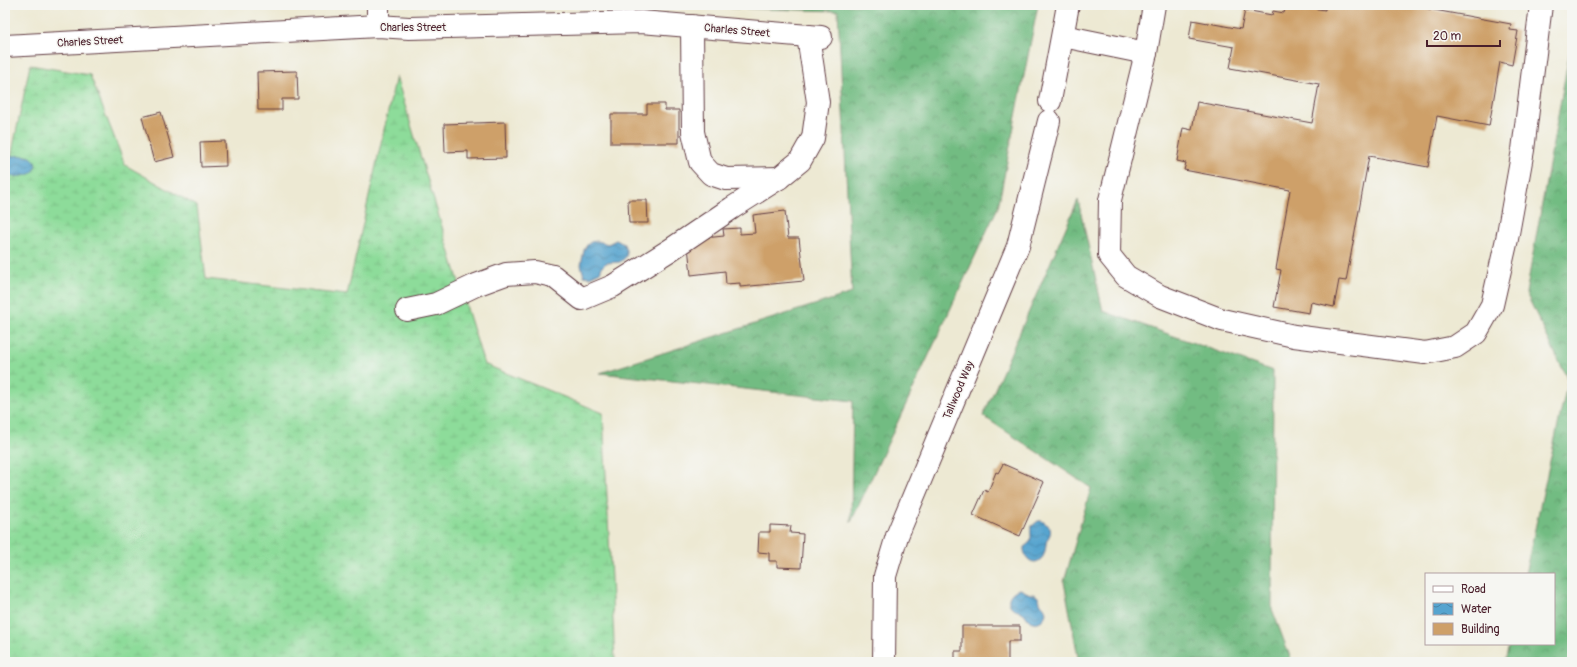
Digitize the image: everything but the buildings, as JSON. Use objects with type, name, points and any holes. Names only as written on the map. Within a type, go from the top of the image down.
[{"type":"street","points":[[378,5],[378,26]]},
{"type":"street","name":"Tallwood Way","points":[[884,662],[885,576],[897,536],[1018,246],[1050,111],[1068,5]]},
{"type":"street","points":[[1154,5],[1146,53],[1110,200],[1109,255],[1126,276],[1160,296],[1222,320],[1294,336],[1425,353],[1455,347],[1476,333],[1492,305],[1507,239],[1523,150],[1541,5]]},
{"type":"street","name":"Charles Street","points":[[5,46],[378,26],[409,28],[641,22],[815,37],[818,102],[813,138],[800,161],[778,178]]},
{"type":"street","points":[[692,26],[692,132],[700,162],[711,174],[726,179],[778,178]]},
{"type":"street","points":[[1063,36],[1146,53]]},
{"type":"street","points":[[407,310],[436,304],[476,285],[506,274],[535,272],[553,276],[582,298],[613,286],[778,178]]},
{"type":"green space","points":[[732,5],[1038,5],[998,207],[851,522],[853,401],[600,373],[852,293],[838,11],[731,8]]},
{"type":"green space","points":[[1572,38],[1572,662],[1505,662],[1509,645],[1555,645],[1555,573],[1525,573],[1568,380],[1526,293]]},
{"type":"green space","points":[[30,65],[90,75],[125,165],[197,206],[206,279],[347,295],[396,76],[484,364],[603,413],[615,662],[5,662],[5,186]]},
{"type":"green space","points":[[1078,200],[1103,311],[1273,371],[1272,609],[1292,662],[1079,662],[1064,582],[1091,488],[983,416]]},
{"type":"water","points":[[5,156],[31,157],[35,162],[35,169],[31,174],[5,177]]},
{"type":"water","points":[[616,240],[624,244],[627,254],[625,258],[620,262],[606,263],[600,272],[590,277],[584,276],[581,265],[584,250],[587,245],[591,242],[597,241],[608,244]]},
{"type":"water","points":[[1038,521],[1042,521],[1049,526],[1050,535],[1042,558],[1039,561],[1032,562],[1027,558],[1024,547],[1029,543],[1031,538],[1031,527]]},
{"type":"water","points":[[1020,589],[1039,598],[1040,603],[1045,608],[1046,612],[1042,620],[1038,622],[1031,621],[1024,613],[1015,610],[1011,606],[1009,600],[1011,594]]}]
